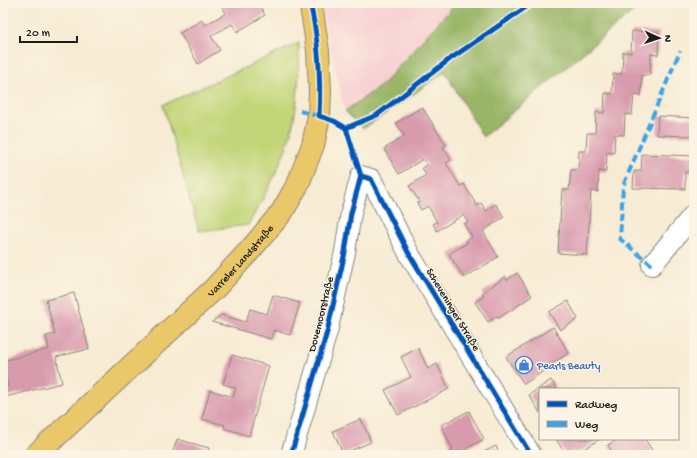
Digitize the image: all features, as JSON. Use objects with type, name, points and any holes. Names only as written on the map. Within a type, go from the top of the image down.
[{"type":"main road","name":"Varreler Landstraße","points":[[36,455],[214,289],[252,249],[282,212],[298,184],[313,145],[318,116],[320,90],[318,51],[310,3]]},
{"type":"street","name":"Dovemoorstraße","points":[[291,455],[327,332],[345,252],[351,213],[361,176]]},
{"type":"street","name":"Scheveninger Straße","points":[[361,176],[371,179],[408,252],[531,455]]},
{"type":"street","points":[[652,265],[694,214]]},
{"type":"shaded area","points":[[320,3],[456,3],[381,86],[345,111]]},
{"type":"green space","points":[[456,3],[643,3],[483,137],[445,72],[363,129],[345,111],[381,86]]},
{"type":"green space","points":[[299,43],[299,71],[296,110],[287,147],[276,174],[248,225],[199,231],[163,105]]},
{"type":"building","points":[[220,3],[258,3],[265,15],[237,32],[232,24],[211,36],[220,50],[198,64],[180,33],[202,20],[205,25],[226,13]]},
{"type":"building","points":[[632,31],[659,32],[658,55],[651,54],[650,75],[642,75],[641,96],[634,95],[632,115],[625,114],[624,135],[615,134],[614,153],[607,152],[606,172],[599,171],[598,192],[591,191],[587,255],[558,253],[562,190],[569,190],[571,170],[578,170],[579,151],[586,151],[587,133],[595,133],[596,112],[604,113],[605,93],[612,94],[613,74],[622,74],[623,52],[631,53]]},
{"type":"building","points":[[422,107],[446,145],[443,147],[451,160],[446,163],[460,186],[464,184],[477,206],[481,203],[486,211],[496,204],[504,217],[483,231],[498,257],[464,278],[449,254],[467,243],[466,241],[472,237],[464,224],[468,222],[463,215],[437,231],[433,224],[437,222],[428,206],[421,210],[417,203],[420,202],[409,186],[426,175],[422,168],[427,165],[423,159],[399,174],[384,149],[404,136],[396,123]]},
{"type":"building","points":[[658,116],[694,118],[694,136],[657,135]]},
{"type":"building","points":[[642,154],[694,156],[694,173],[685,172],[685,189],[633,188],[634,171],[641,171]]},
{"type":"building","points":[[517,273],[532,296],[499,318],[497,316],[488,322],[475,302],[484,296],[482,293],[505,277],[507,280]]},
{"type":"building","points":[[74,293],[89,349],[56,357],[62,383],[5,397],[3,387],[8,386],[3,361],[49,349],[46,336],[55,334],[46,300]]},
{"type":"building","points":[[273,295],[300,303],[290,335],[274,330],[271,339],[212,322],[221,315],[246,322],[250,309],[267,314]]},
{"type":"building","points":[[568,301],[578,319],[560,330],[549,312]]},
{"type":"building","points":[[553,327],[569,353],[524,384],[506,357]]},
{"type":"building","points":[[418,348],[428,369],[437,364],[449,389],[398,415],[385,390],[411,377],[401,357]]},
{"type":"building","points":[[232,355],[269,366],[249,436],[224,428],[225,425],[202,419],[210,390],[233,397],[236,388],[223,384]]},
{"type":"building","points":[[551,380],[556,388],[539,388]]},
{"type":"building","points":[[539,388],[539,411],[529,395]]},
{"type":"building","points":[[469,411],[484,439],[467,448],[471,455],[447,455],[446,454],[453,450],[441,425]]},
{"type":"building","points":[[361,419],[371,442],[343,454],[333,431]]},
{"type":"building","points":[[177,439],[209,448],[207,455],[172,455]]},
{"type":"building","points":[[557,440],[598,440],[574,455],[572,451],[566,455]]},
{"type":"building","points":[[616,440],[646,440],[655,455],[614,455],[608,445]]},
{"type":"building","points":[[496,446],[500,455],[478,455]]},
{"type":"marked path","points":[[652,265],[620,239],[623,186],[680,51]]},
{"type":"marked path","points":[[300,111],[321,117]]},
{"type":"cycle path","points":[[310,3],[319,59],[319,116],[334,121],[346,128],[361,176]]},
{"type":"cycle path","points":[[346,128],[377,115],[450,59],[532,3]]},
{"type":"cycle path","points":[[361,176],[371,179],[408,252],[531,455]]},
{"type":"cycle path","points":[[291,455],[327,332],[345,252],[351,213],[361,176]]},
{"type":"place","name":"Pearls Beauty","points":[[524,365]]}]
